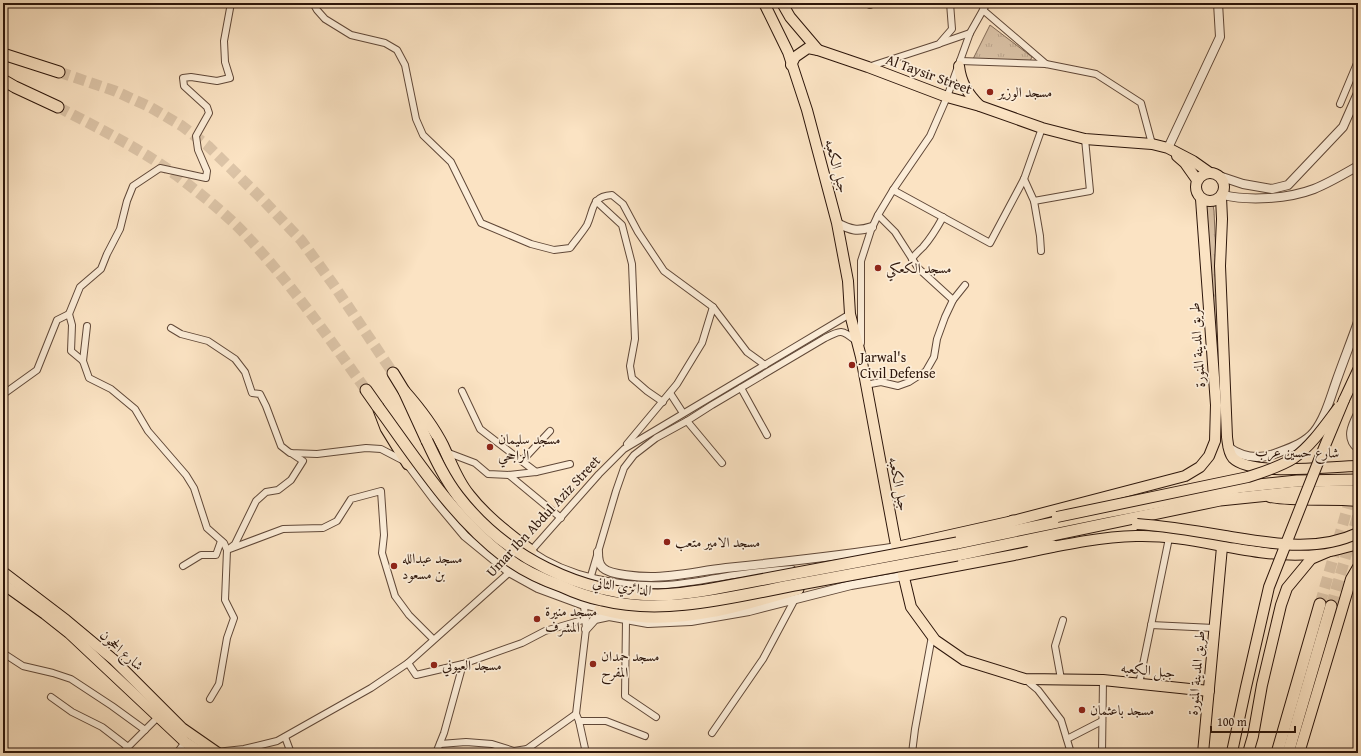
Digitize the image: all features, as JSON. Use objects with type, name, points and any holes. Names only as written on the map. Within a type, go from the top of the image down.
[{"type":"highway","points":[[3,52],[59,72]]},
{"type":"highway","points":[[3,80],[58,107]]},
{"type":"highway","points":[[3,84],[15,87]]},
{"type":"highway","name":"الدائري الثاني","points":[[393,373],[404,391],[436,461],[458,497],[487,528],[514,550],[548,570],[590,586],[639,594],[676,594],[712,589],[980,538]]},
{"type":"highway","name":"الدائري الثاني","points":[[366,390],[454,511],[486,542],[505,557],[523,569],[581,595],[603,601],[646,606],[692,604],[957,555],[1220,500],[1297,492],[1358,491]]},
{"type":"highway","points":[[404,391],[425,416],[446,452],[454,472],[468,495],[495,522],[531,550]]},
{"type":"highway","points":[[378,407],[393,449],[408,464]]},
{"type":"highway","points":[[980,538],[1239,487],[1297,481],[1358,480]]},
{"type":"highway","points":[[980,538],[1014,522]]},
{"type":"highway","points":[[1025,541],[1053,546]]},
{"type":"highway","points":[[605,613],[666,617],[688,615],[735,607],[846,575]]},
{"type":"highway","points":[[1277,753],[1326,605],[1288,753]]},
{"type":"main road","name":"جبل الكعبه","points":[[764,3],[788,52],[791,65],[808,110],[837,223],[848,281],[850,314],[861,357],[865,385],[897,547],[911,607],[935,640],[964,660],[1025,679],[1103,680],[1209,691]]},
{"type":"main road","points":[[782,3],[790,17],[818,50]]},
{"type":"main road","points":[[791,65],[795,57],[808,48],[818,50]]},
{"type":"main road","name":"Al Taysir Street","points":[[818,50],[947,97],[980,106],[1042,128],[1085,139],[1152,144],[1168,148],[1215,175]]},
{"type":"main road","points":[[959,63],[960,77],[964,87],[980,106]]},
{"type":"main road","points":[[1168,148],[1185,163],[1197,180]]},
{"type":"main road","points":[[1202,175],[1215,175],[1224,185],[1222,196],[1213,202],[1205,201],[1196,193],[1197,180],[1202,175]]},
{"type":"main road","name":"طريق المدينة المنورة","points":[[1222,196],[1220,266],[1228,447]]},
{"type":"main road","name":"طريق المدينة المنورة","points":[[897,547],[1014,522],[1185,476],[1200,467],[1209,456],[1215,441],[1216,405],[1201,199]]},
{"type":"main road","points":[[1232,752],[1269,587],[1319,460],[1358,370]]},
{"type":"main road","points":[[1039,526],[1057,517],[1241,478],[1271,469],[1294,458],[1315,438],[1344,400]]},
{"type":"main road","name":"شارع حسين عرب","points":[[1228,447],[1232,457],[1243,464],[1255,467],[1282,469],[1358,466]]},
{"type":"main road","points":[[1262,496],[1283,499],[1358,501]]},
{"type":"main road","points":[[1109,523],[1166,526],[1274,544],[1289,545],[1320,544],[1350,537],[1358,533]]},
{"type":"main road","points":[[903,576],[1053,546],[1138,536],[1169,538],[1222,547],[1294,554],[1311,554],[1358,544]]},
{"type":"main road","name":"طريق المدينة المنورة","points":[[1203,753],[1222,547]]},
{"type":"main road","points":[[1248,753],[1253,736],[1262,685],[1280,605],[1286,588],[1311,559],[1332,550]]},
{"type":"main road","points":[[1299,753],[1351,579],[1358,567]]},
{"type":"main road","name":"شارع الحجون","points":[[3,572],[66,620],[114,660],[182,728],[217,753]]},
{"type":"main road","name":"شارع الحجون","points":[[3,584],[69,633],[185,742],[202,753]]},
{"type":"street","points":[[3,393],[37,370],[57,320],[68,314],[80,286],[101,269],[120,229],[127,201],[133,186],[160,168],[206,178],[207,171],[198,150],[196,136],[209,113],[207,107],[184,86],[183,78],[191,77],[217,81],[230,78],[224,62],[224,41],[231,3]]},
{"type":"street","points":[[313,3],[325,20],[351,35],[385,43],[397,50],[405,65],[416,119],[423,135],[451,162],[481,223],[531,244],[554,250],[570,248],[586,226],[596,201],[604,196],[612,195],[623,204],[638,232],[664,271],[713,307],[747,352],[765,365]]},
{"type":"street","points":[[939,44],[952,29],[950,3]]},
{"type":"street","points":[[861,357],[861,261],[872,227],[893,190],[930,136],[947,97],[970,33],[987,3]]},
{"type":"street","points":[[1168,148],[1220,37],[1218,3]]},
{"type":"street","points":[[983,10],[1046,64]]},
{"type":"street","points":[[868,67],[970,33]]},
{"type":"street","points":[[1340,104],[1358,60]]},
{"type":"street","points":[[959,63],[1046,64],[1096,74],[1141,103],[1152,144]]},
{"type":"street","points":[[1272,193],[1288,185],[1343,127],[1358,93]]},
{"type":"street","points":[[893,190],[990,243],[1024,179],[1042,128]]},
{"type":"street","points":[[1034,202],[1090,191],[1085,139]]},
{"type":"street","points":[[1222,196],[1235,198],[1313,189],[1358,166]]},
{"type":"street","name":"Al Taysir Street","points":[[1215,175],[1272,193]]},
{"type":"street","points":[[1024,179],[1034,202],[1041,250]]},
{"type":"street","points":[[596,201],[622,225],[632,264],[635,339],[630,366],[632,378],[663,402]]},
{"type":"street","points":[[878,215],[895,232],[918,268],[953,300]]},
{"type":"street","points":[[912,259],[916,252],[921,249],[934,234],[943,217]]},
{"type":"street","points":[[837,223],[854,231],[872,227]]},
{"type":"street","points":[[865,385],[881,382],[898,386],[909,382],[926,371],[934,357],[937,339],[945,317],[953,300],[965,285]]},
{"type":"street","points":[[624,449],[677,384],[702,343],[713,307]]},
{"type":"street","points":[[68,314],[72,326],[71,351],[83,361]]},
{"type":"street","name":"Umar Ibn Abdul Aziz Street","points":[[217,753],[244,749],[277,741],[371,688],[408,663],[509,572],[624,449],[850,314]]},
{"type":"street","points":[[1228,447],[1236,453],[1256,458],[1296,446],[1313,433],[1323,416],[1358,322]]},
{"type":"street","points":[[87,326],[83,361],[88,378],[111,389],[135,409],[148,431],[186,475],[194,488],[207,528],[221,541],[227,550],[225,600],[234,618],[227,638],[220,684],[210,699]]},
{"type":"street","points":[[172,328],[181,334],[208,341],[235,359],[245,372],[252,393],[260,394],[281,446],[303,461],[291,480],[278,490],[266,492],[256,501],[235,544],[227,550]]},
{"type":"street","points":[[586,753],[576,714],[586,629],[584,605],[590,577],[624,468],[634,455],[656,438],[825,338],[842,331],[856,341]]},
{"type":"street","points":[[741,388],[767,435]]},
{"type":"street","points":[[462,391],[480,429],[536,472]]},
{"type":"street","points":[[670,393],[683,413]]},
{"type":"street","points":[[1358,414],[1351,430],[1351,438],[1358,448]]},
{"type":"street","points":[[687,421],[722,462]]},
{"type":"street","points":[[522,461],[550,431]]},
{"type":"street","points":[[290,452],[318,454],[366,448],[393,449]]},
{"type":"street","points":[[446,452],[475,463],[488,474],[536,472],[570,464]]},
{"type":"street","points":[[408,464],[465,536],[509,572],[538,588],[626,620],[648,623],[691,621],[749,611],[851,585],[903,576]]},
{"type":"street","points":[[509,474],[561,518]]},
{"type":"street","points":[[227,550],[283,529],[324,528],[337,522],[351,499],[380,491],[384,535],[382,553],[396,596],[409,615],[433,639]]},
{"type":"street","points":[[1139,684],[1169,538]]},
{"type":"street","points":[[183,566],[200,555],[216,555],[221,541]]},
{"type":"street","points":[[598,552],[599,561],[603,568],[608,571],[635,577],[651,577],[672,576],[719,569],[845,555],[897,547]]},
{"type":"street","points":[[531,550],[542,558],[566,569],[590,577],[616,582],[663,585],[698,582],[761,572],[841,565]]},
{"type":"street","points":[[712,733],[763,659],[795,599]]},
{"type":"street","points":[[586,629],[595,619],[605,613]]},
{"type":"street","points":[[408,663],[416,675],[463,664],[522,643],[545,631],[586,619]]},
{"type":"street","points":[[626,620],[625,696],[656,717]]},
{"type":"street","points":[[1061,679],[1055,646],[1063,620]]},
{"type":"street","points":[[1150,625],[1214,628]]},
{"type":"street","points":[[912,753],[914,729],[932,636]]},
{"type":"street","points":[[3,653],[23,666],[71,679],[146,730]]},
{"type":"street","points":[[436,753],[444,733],[463,664]]},
{"type":"street","points":[[1025,679],[1038,690],[1061,720],[1071,753]]},
{"type":"street","points":[[1102,753],[1103,680]]},
{"type":"street","points":[[51,697],[72,712],[102,727],[128,747]]},
{"type":"street","points":[[440,744],[466,742],[492,744],[513,752],[527,751],[576,714]]},
{"type":"street","points":[[122,753],[158,717]]},
{"type":"street","points":[[579,721],[606,720],[644,736]]},
{"type":"street","points":[[1067,739],[1102,721]]},
{"type":"street","points":[[285,737],[291,753]]},
{"type":"street","points":[[177,753],[185,742]]},
{"type":"green space","points":[[990,25],[1032,57],[1030,61],[973,59]]},
{"type":"green space","points":[[1211,204],[1213,205],[1214,211],[1222,416],[1206,206]]},
{"type":"tunnel","points":[[59,72],[115,91],[150,107],[182,126],[208,146],[301,240],[333,284],[393,373]]},
{"type":"tunnel","points":[[58,107],[118,139],[162,165],[211,202],[228,217],[260,251],[292,289],[366,390]]},
{"type":"tunnel","points":[[1320,604],[1358,471]]},
{"type":"tunnel","points":[[1331,606],[1358,515]]},
{"type":"place","name":"مسجد الوزير","points":[[990,92]]},
{"type":"place","name":"مسجد الكعكي","points":[[878,268]]},
{"type":"place","name":"Jarwal's Civil Defense","points":[[852,365]]},
{"type":"place","name":"مسجد سليمان الراجحي","points":[[490,447]]},
{"type":"place","name":"مسجد الامير متعب","points":[[667,542]]},
{"type":"place","name":"مسجد عبدالله بن مسعود","points":[[394,566]]},
{"type":"place","name":"مسجد منيرة المشرف","points":[[537,619]]},
{"type":"place","name":"مسجد حمدان المفرح","points":[[593,664]]},
{"type":"place","name":"مسجد العيوني","points":[[434,665]]},
{"type":"place","name":"مسجد باعثمان","points":[[1082,710]]}]
